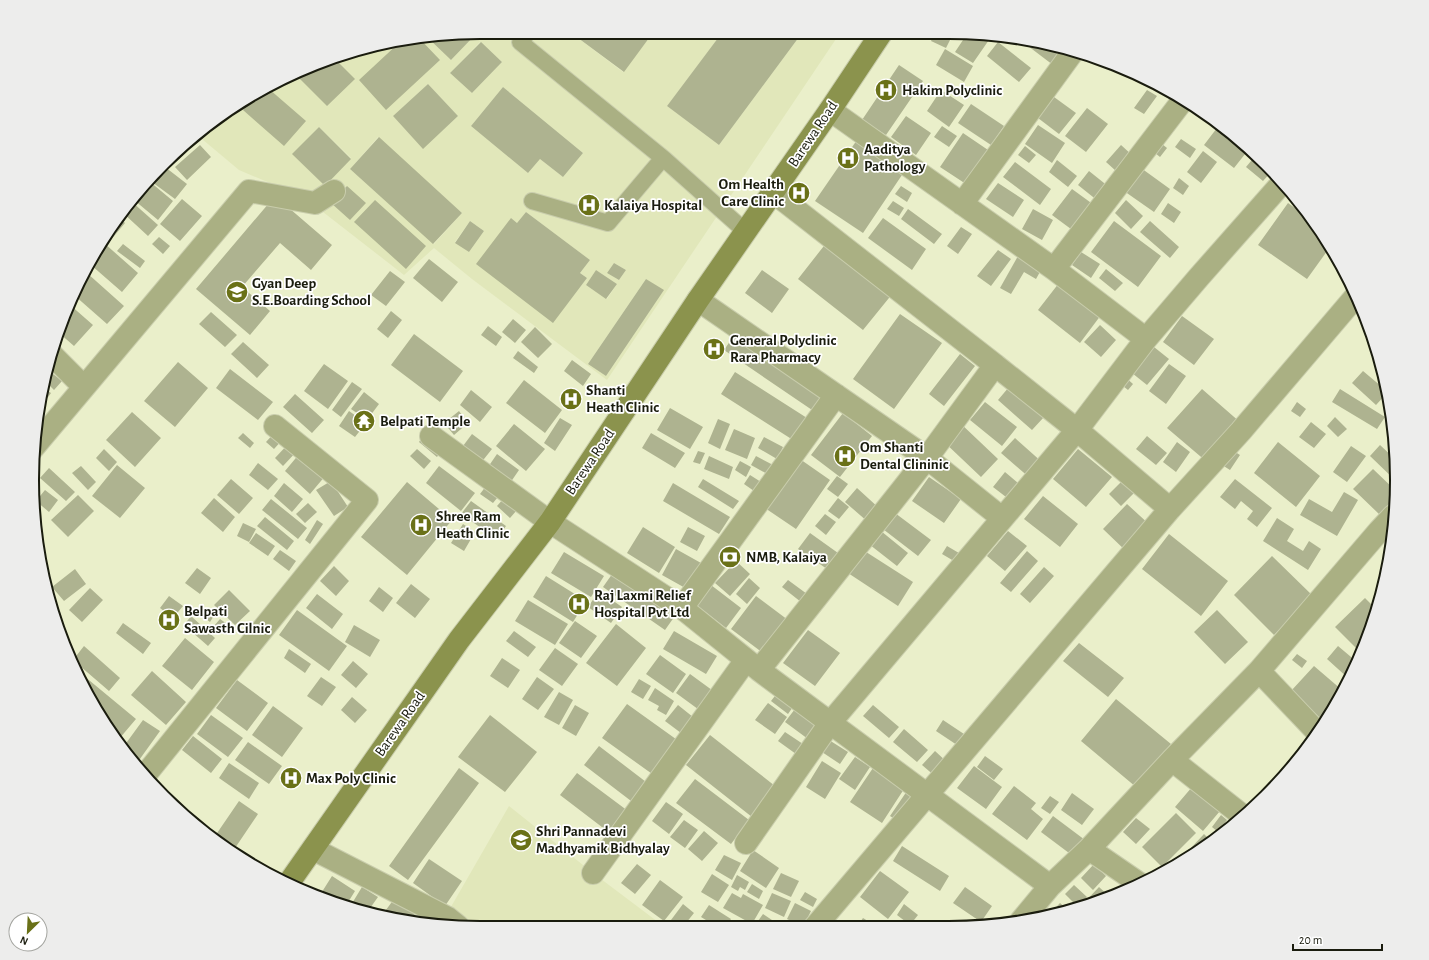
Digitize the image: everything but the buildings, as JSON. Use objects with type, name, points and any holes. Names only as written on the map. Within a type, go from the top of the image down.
[{"type":"main road","name":"Barewa Road","points":[[292,879],[459,640],[550,522],[698,300],[877,39]]},
{"type":"street","points":[[962,204],[1070,56]]},
{"type":"street","points":[[1054,269],[1180,104]]},
{"type":"street","points":[[830,110],[1054,269],[1146,339]]},
{"type":"street","points":[[746,843],[830,723],[1077,430],[1146,339],[1279,187]]},
{"type":"street","points":[[41,438],[249,191],[315,202],[334,191]]},
{"type":"street","points":[[773,192],[1077,430],[1170,509]]},
{"type":"street","points":[[698,300],[927,458],[1002,518]]},
{"type":"street","points":[[820,921],[1170,509],[1241,431],[1352,301]]},
{"type":"street","points":[[56,359],[84,387]]},
{"type":"street","points":[[593,873],[752,665],[927,458],[995,365]]},
{"type":"street","points":[[682,608],[836,395]]},
{"type":"street","points":[[148,771],[367,500],[275,426]]},
{"type":"street","points":[[432,436],[550,522],[682,608],[752,665],[928,794],[1050,886]]},
{"type":"street","points":[[1027,914],[1050,886],[1089,849],[1172,760],[1259,671],[1387,531]]},
{"type":"street","points":[[1259,671],[1314,728]]},
{"type":"street","points":[[1172,760],[1239,813]]},
{"type":"street","points":[[312,849],[443,919]]},
{"type":"street","points":[[1089,849],[1134,880]]},
{"type":"lane","points":[[521,39],[663,158],[745,232]]},
{"type":"lane","points":[[532,201],[608,224],[663,158]]},
{"type":"shaded area","name":"Kalaiya Hospital","points":[[471,39],[579,39],[623,72],[648,39],[717,39],[667,106],[719,145],[798,39],[836,39],[607,380],[472,279],[434,248],[404,275],[305,198],[239,170],[201,138],[235,113],[285,84],[338,62],[394,47],[432,42],[451,60]],"holes":[[[480,42],[502,62],[472,93],[450,73]],[[428,84],[458,116],[423,148],[393,116]],[[503,87],[583,153],[563,177],[540,159],[528,173],[471,126]],[[319,127],[351,158],[325,186],[293,154]],[[378,137],[462,213],[434,244],[350,169]],[[526,212],[590,260],[580,273],[587,278],[553,322],[511,218],[517,223]],[[470,221],[484,231],[469,252],[455,242]],[[614,263],[626,270],[619,280],[607,273]],[[596,270],[617,284],[607,299],[586,285]],[[646,279],[663,291],[606,376],[588,364]]]},
{"type":"shaded area","name":"Shri Pannadevi Madhyamik Bidhyalay","points":[[509,806],[593,873],[657,921],[460,920],[448,912]]},
{"type":"place","name":"Hakim Polyclinic","points":[[886,90]]},
{"type":"place","name":"Aaditya Pathology","points":[[848,158]]},
{"type":"place","name":"Om Health Care Clinic","points":[[799,193]]},
{"type":"place","name":"Kalaiya Hospital","points":[[589,205]]},
{"type":"place","name":"Gyan Deep S.E.Boarding School","points":[[237,292]]},
{"type":"place","name":"General Polyclinic Rara Pharmacy","points":[[714,349]]},
{"type":"place","name":"Shanti Heath Clinic","points":[[571,399]]},
{"type":"place","name":"Belpati Temple","points":[[364,421]]},
{"type":"place","name":"Om Shanti Dental Clininic","points":[[845,456]]},
{"type":"place","name":"Shree Ram Heath Clinic","points":[[421,525]]},
{"type":"place","name":"NMB, Kalaiya","points":[[730,557]]},
{"type":"place","name":"Raj Laxmi Relief Hospital Pvt Ltd","points":[[579,604]]},
{"type":"place","name":"Belpati Sawasth Cilnic","points":[[169,620]]},
{"type":"place","name":"Max Poly Clinic","points":[[291,778]]},
{"type":"place","name":"Shri Pannadevi Madhyamik Bidhyalay","points":[[521,840]]}]
